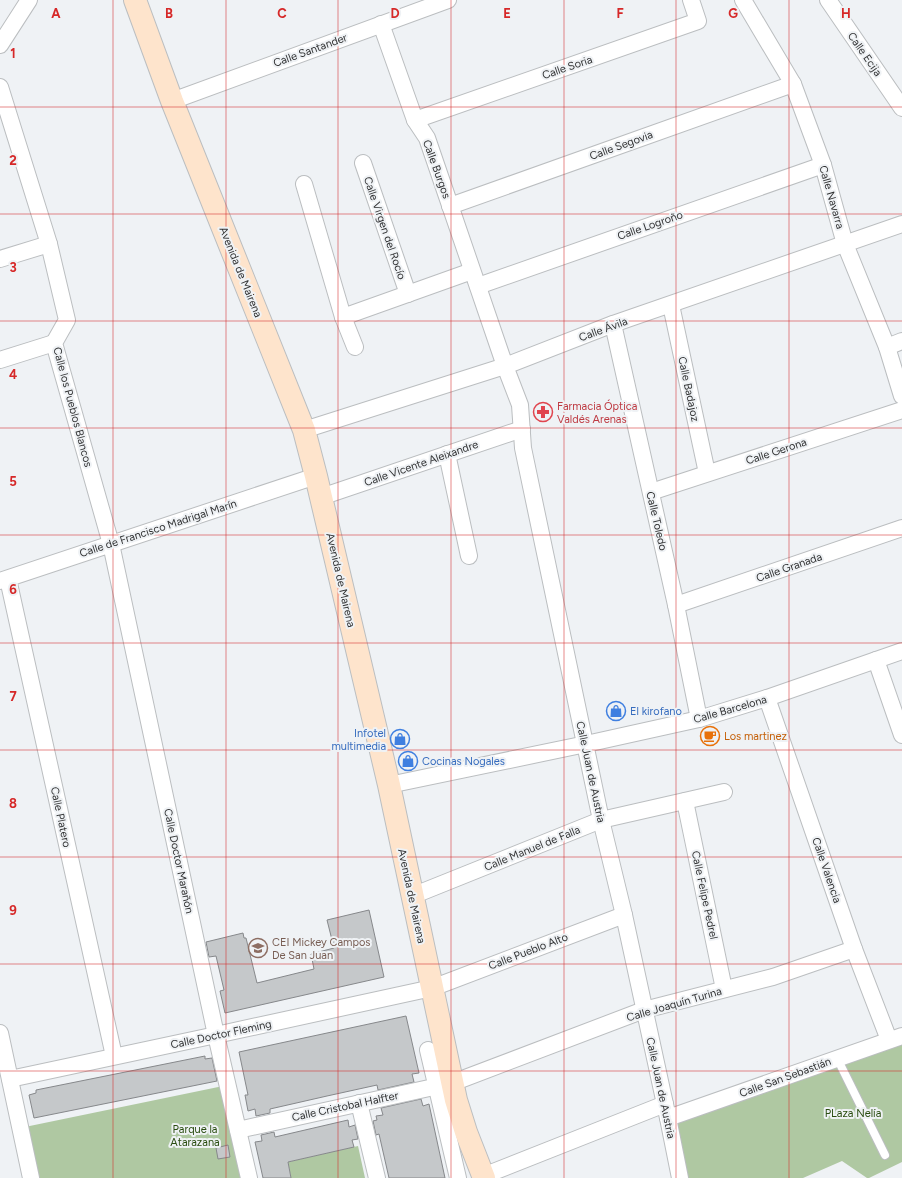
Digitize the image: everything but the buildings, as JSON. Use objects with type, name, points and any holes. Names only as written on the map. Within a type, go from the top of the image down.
[{"type":"street","points":[[0,45],[29,0]]},
{"type":"street","name":"Avenida de Mairena","points":[[135,0],[172,101],[304,430],[389,785],[432,988],[444,1084],[466,1132],[484,1177]]},
{"type":"street","name":"Calle Santander","points":[[172,101],[381,24],[414,6],[448,0]]},
{"type":"street","name":"Calle Soria","points":[[415,120],[698,21],[691,0]]},
{"type":"street","name":"Calle Ecija","points":[[828,0],[902,108]]},
{"type":"street","name":"Calle Navarra","points":[[744,3],[793,84],[823,165],[845,244],[895,344],[902,396]]},
{"type":"street","name":"Calle Burgos","points":[[381,24],[415,120],[427,138],[505,366]]},
{"type":"street","name":"Calle Segovia","points":[[450,206],[793,84]]},
{"type":"street","name":"Calle los Pueblos Blancos","points":[[0,87],[3,107],[49,244],[67,320],[54,343],[111,544]]},
{"type":"street","name":"Calle Virgen del Rocío","points":[[363,163],[408,294]]},
{"type":"street","name":"Calle Logroño","points":[[478,286],[823,165]]},
{"type":"street","points":[[304,184],[343,317],[355,347]]},
{"type":"street","name":"Calle Ávila","points":[[304,430],[505,366],[613,324],[902,224]]},
{"type":"street","points":[[0,259],[49,244]]},
{"type":"street","points":[[343,317],[472,271]]},
{"type":"street","name":"Calle Badajoz","points":[[671,305],[707,473]]},
{"type":"street","name":"Calle Toledo","points":[[613,324],[676,605],[699,719]]},
{"type":"street","points":[[0,360],[54,343]]},
{"type":"street","name":"Calle Juan de Austria","points":[[505,366],[520,404],[523,448],[601,820],[624,915],[667,1111],[680,1178]]},
{"type":"street","name":"Calle Gerona","points":[[651,492],[902,410]]},
{"type":"street","name":"Calle Vicente Aleixandre","points":[[321,497],[522,429]]},
{"type":"street","points":[[447,454],[469,556]]},
{"type":"street","name":"Calle de Francisco Madrigal Marín","points":[[4,580],[316,476]]},
{"type":"street","name":"Calle Granada","points":[[676,605],[902,528]]},
{"type":"street","name":"Calle Doctor Marañón","points":[[111,544],[216,1035],[249,1178]]},
{"type":"street","name":"Calle Platero","points":[[4,580],[114,1056]]},
{"type":"street","name":"Calle Barcelona","points":[[389,785],[699,719],[767,698],[902,651]]},
{"type":"street","points":[[876,660],[902,735]]},
{"type":"street","name":"Calle Valencia","points":[[767,698],[854,949],[895,1038]]},
{"type":"street","name":"Calle Manuel de Falla","points":[[412,896],[601,820],[724,792]]},
{"type":"street","name":"Calle Felipe Pedrel","points":[[685,801],[724,989]]},
{"type":"street","name":"Calle Pueblo Alto","points":[[432,988],[624,915]]},
{"type":"street","name":"Calle Joaquín Turina","points":[[444,1084],[644,1010],[773,977],[854,949]]},
{"type":"street","name":"Calle Doctor Fleming","points":[[10,1079],[432,988]]},
{"type":"street","points":[[0,1033],[31,1178]]},
{"type":"street","name":"Calle San Sebastián","points":[[484,1177],[667,1111],[838,1058],[895,1038]]},
{"type":"street","points":[[428,1050],[444,1084],[458,1178]]},
{"type":"street","name":"Calle Cristobal Halfter","points":[[238,1130],[444,1084]]},
{"type":"street","points":[[359,1103],[377,1178]]},
{"type":"lane","points":[[838,1058],[885,1155]]},
{"type":"green space","name":"PLaza Nelía","points":[[902,1043],[902,1162],[869,1178],[842,1161],[803,1178],[684,1178],[675,1123]]},
{"type":"green space","name":"Parque la Atarazana","points":[[228,1085],[249,1178],[31,1178],[20,1128]]},
{"type":"green space","points":[[358,1146],[365,1178],[291,1178],[288,1162]]},
{"type":"place","name":"Farmacia Óptica Valdés Arenas","points":[[543,412]]},
{"type":"place","name":"El kirofano","points":[[616,711]]},
{"type":"place","name":"Los martinez","points":[[710,736]]},
{"type":"place","name":"Infotel multimedia","points":[[400,739]]},
{"type":"place","name":"Cocinas Nogales","points":[[408,761]]},
{"type":"place","name":"CEI Mickey Campos De San Juan","points":[[258,948]]}]
